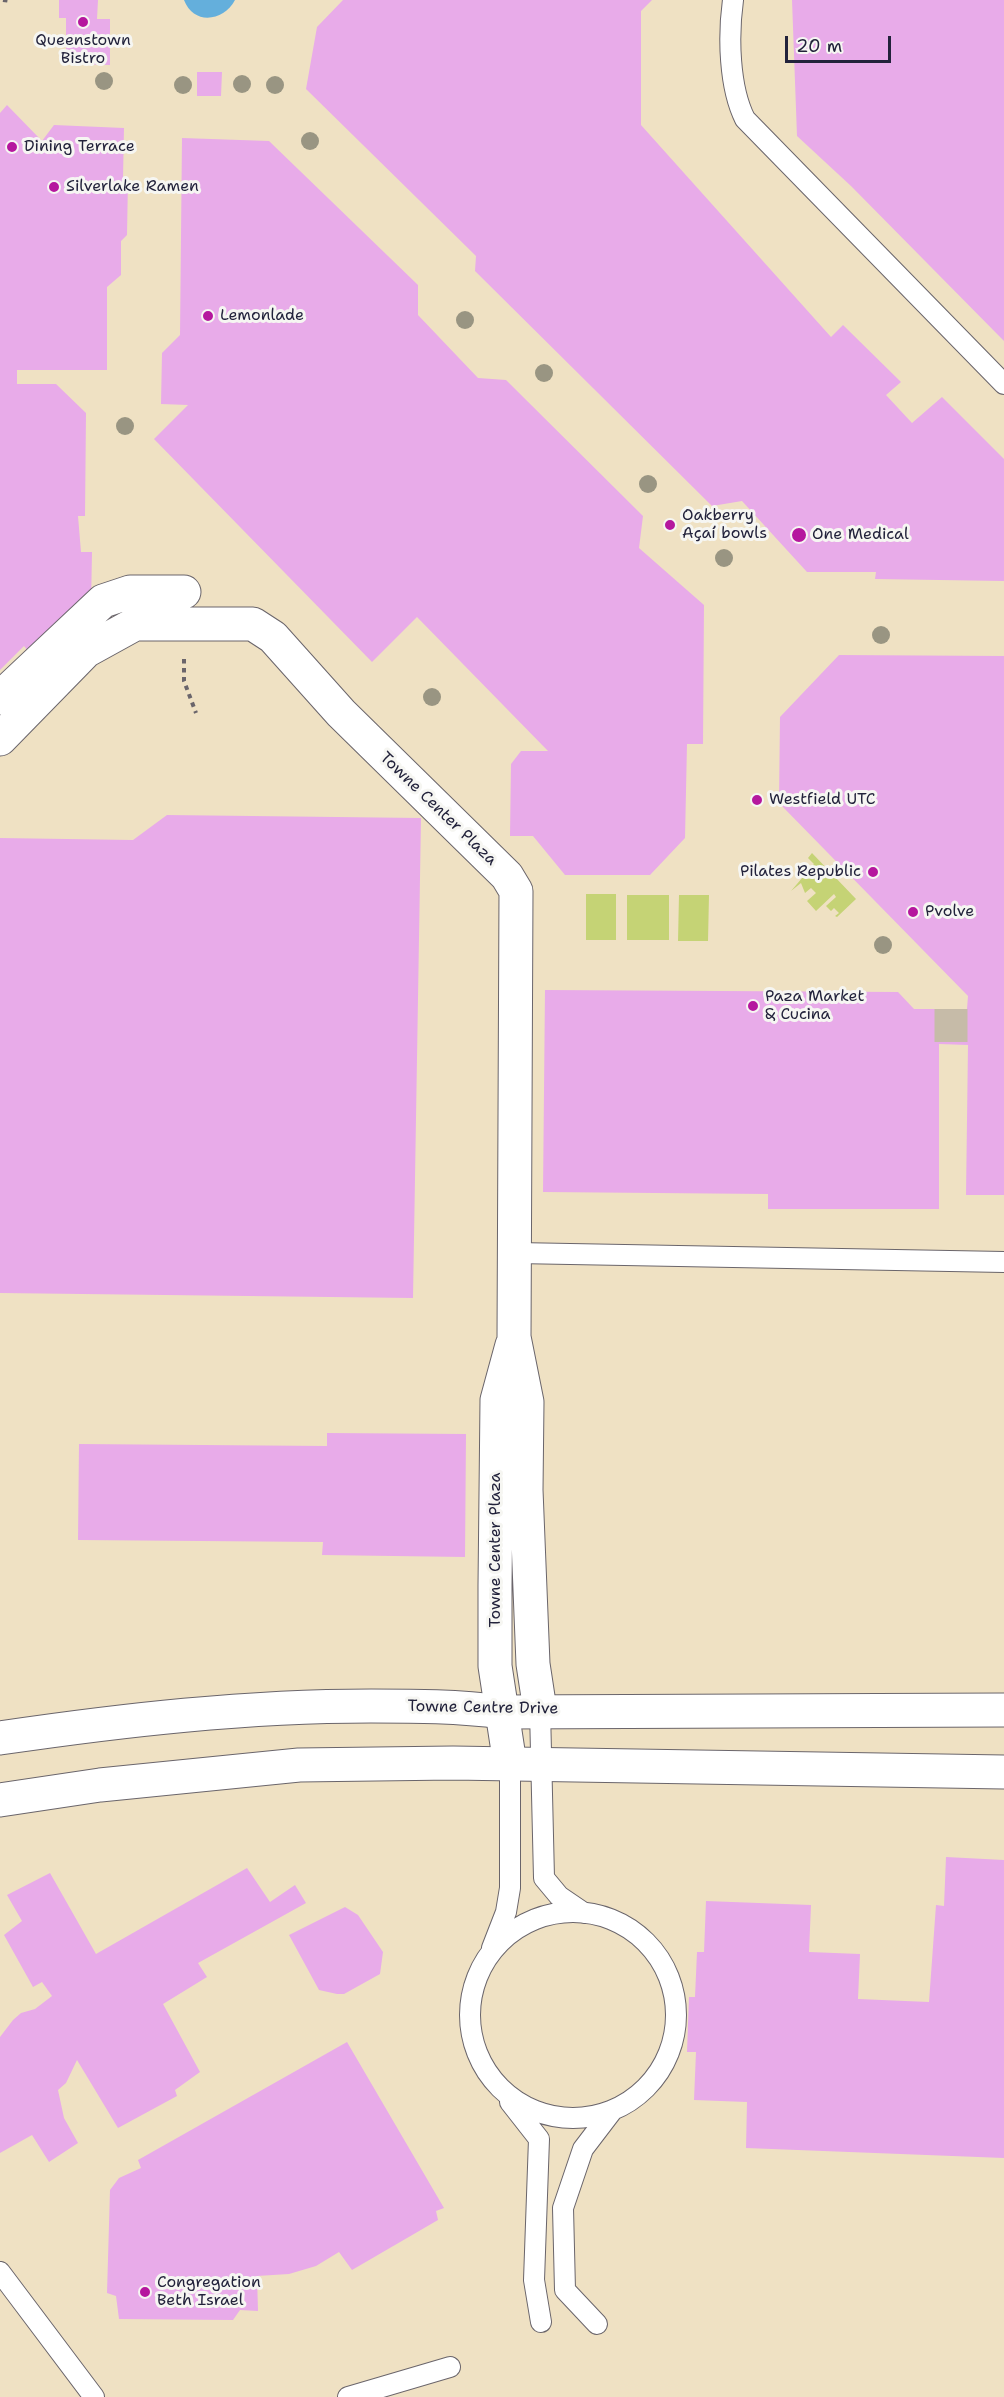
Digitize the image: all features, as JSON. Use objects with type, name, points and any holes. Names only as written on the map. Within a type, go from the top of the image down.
[{"type":"street","points":[[0,698],[103,601],[130,592],[184,592]]},
{"type":"street","name":"Towne Center Plaza","points":[[0,739],[86,651],[135,624],[253,624],[273,637],[341,713],[507,876],[516,891],[514,1337],[527,1402],[526,1490],[533,1665],[540,1710]]},
{"type":"street","name":"Towne Center Plaza","points":[[510,1764],[495,1666],[498,1400],[514,1337]]},
{"type":"street","name":"Towne Centre Drive","points":[[0,1738],[184,1713],[314,1706],[456,1706],[502,1712],[540,1710],[1004,1710]]},
{"type":"street","points":[[0,1800],[111,1783],[288,1766],[510,1764],[1004,1772]]},
{"type":"lane","points":[[733,0],[732,84],[737,103],[745,119],[1004,384]]},
{"type":"lane","points":[[516,1253],[1004,1262]]},
{"type":"lane","points":[[540,1710],[544,1878],[559,1896],[584,1913]]},
{"type":"lane","points":[[510,1764],[510,1888],[506,1912],[489,1956],[477,1979],[471,2013],[471,2031],[478,2056],[539,2139],[534,2280],[541,2322]]},
{"type":"lane","points":[[489,1956],[503,1940],[531,1921],[563,1912],[584,1913],[614,1920],[639,1936],[660,1959],[672,1986],[676,2016],[672,2046],[659,2073],[638,2096],[612,2111],[586,2118],[560,2118],[533,2111],[510,2097],[492,2078]]},
{"type":"lane","points":[[597,2324],[565,2290],[563,2208],[583,2149],[612,2111]]},
{"type":"lane","points":[[0,2272],[94,2397]]},
{"type":"lane","points":[[348,2397],[450,2367]]},
{"type":"path","points":[[3,0],[10,1]]},
{"type":"green space","points":[[812,853],[856,899],[837,917],[835,916],[839,913],[834,908],[831,911],[826,906],[836,897],[834,894],[816,911],[807,901],[816,893],[811,888],[805,893],[801,883],[791,891],[814,864],[808,858]]},
{"type":"green space","points":[[586,894],[616,894],[616,940],[586,940]]},
{"type":"green space","points":[[627,895],[669,895],[669,940],[627,940]]},
{"type":"green space","points":[[679,895],[709,895],[708,941],[678,941]]},
{"type":"water","points":[[184,0],[235,0],[224,13],[209,18],[195,14]]},
{"type":"building","points":[[59,0],[98,0],[97,19],[110,19],[110,65],[66,64],[66,18],[59,18]]},
{"type":"building","points":[[343,0],[652,0],[641,11],[641,125],[831,337],[843,325],[901,382],[886,395],[912,423],[942,397],[1004,459],[1004,581],[875,579],[876,572],[807,572],[742,501],[712,506],[475,271],[476,256],[306,89],[317,27]]},
{"type":"building","points":[[792,0],[1004,0],[1004,341],[851,186],[797,136]]},
{"type":"building","points":[[197,72],[222,72],[221,96],[197,96]]},
{"type":"building","points":[[7,105],[42,141],[54,125],[124,128],[123,178],[128,179],[127,235],[121,241],[121,275],[107,287],[107,370],[17,370],[17,384],[56,384],[86,413],[85,516],[78,516],[81,552],[92,552],[91,605],[28,651],[24,646],[0,670],[0,113]]},
{"type":"building","points":[[182,138],[269,141],[418,285],[418,315],[478,378],[506,380],[643,516],[639,548],[704,605],[703,744],[687,744],[685,838],[650,875],[565,875],[533,836],[510,836],[511,764],[521,751],[548,751],[417,617],[372,662],[154,439],[188,405],[161,404],[162,353],[180,335]]},
{"type":"building","points":[[839,655],[1004,656],[1004,1195],[966,1195],[968,1045],[939,1044],[939,1209],[768,1209],[768,1194],[543,1192],[545,990],[898,992],[914,1009],[967,1009],[968,996],[779,803],[780,717]]},
{"type":"building","points":[[167,815],[421,818],[413,1298],[0,1293],[0,838],[133,840]]},
{"type":"building","points":[[327,1433],[466,1434],[465,1557],[322,1555],[323,1542],[78,1540],[79,1444],[327,1446]]},
{"type":"building","points":[[946,1857],[1004,1860],[1004,2158],[746,2148],[747,2102],[694,2100],[696,2052],[687,2052],[689,1997],[695,1997],[697,1952],[704,1952],[706,1901],[811,1905],[809,1952],[860,1954],[858,1999],[929,2002],[936,1905],[944,1906]]},
{"type":"building","points":[[247,1868],[270,1902],[295,1885],[306,1903],[198,1963],[207,1977],[163,2004],[200,2072],[175,2090],[177,2096],[118,2128],[77,2060],[66,2083],[58,2090],[64,2118],[78,2143],[49,2162],[32,2135],[0,2153],[0,2037],[21,2013],[35,2009],[52,1996],[42,1982],[33,1987],[4,1935],[22,1921],[7,1895],[50,1873],[96,1954]]},
{"type":"building","points":[[345,1907],[358,1915],[383,1952],[380,1974],[344,1994],[337,1994],[319,1990],[289,1935]]},
{"type":"building","points":[[347,2042],[444,2208],[436,2211],[438,2220],[352,2270],[339,2252],[316,2266],[289,2274],[257,2276],[258,2311],[240,2310],[233,2320],[119,2319],[116,2296],[107,2293],[110,2190],[119,2178],[141,2168],[138,2160]]},
{"type":"tunnel","points":[[951,1009],[951,1044]]},
{"type":"place","name":"Queenstown Bistro","points":[[83,22]]},
{"type":"place","name":"Dining Terrace","points":[[12,147]]},
{"type":"place","name":"Silverlake Ramen","points":[[54,187]]},
{"type":"place","name":"Lemonlade","points":[[208,316]]},
{"type":"place","name":"Oakberry Açaí bowls","points":[[670,525]]},
{"type":"place","name":"One Medical","points":[[799,535]]},
{"type":"place","name":"Westfield UTC","points":[[757,800]]},
{"type":"place","name":"Pilates Republic","points":[[873,872]]},
{"type":"place","name":"Pvolve","points":[[913,912]]},
{"type":"place","name":"Paza Market & Cucina","points":[[753,1006]]},
{"type":"place","name":"Congregation Beth Israel","points":[[145,2292]]}]
